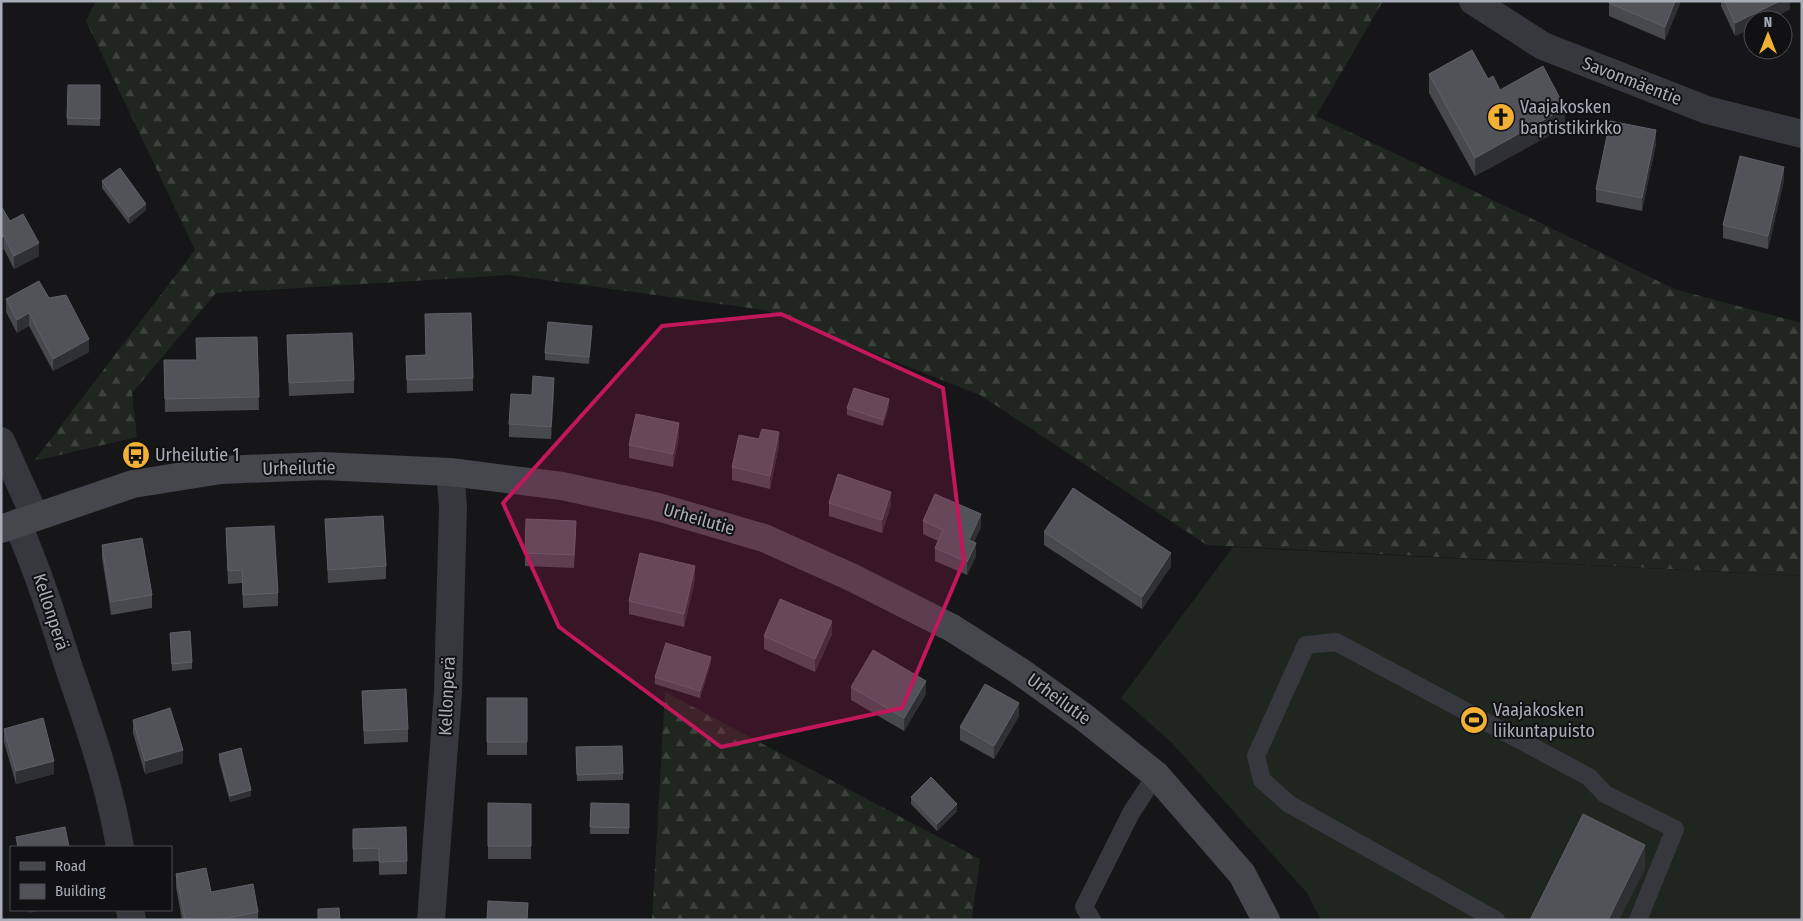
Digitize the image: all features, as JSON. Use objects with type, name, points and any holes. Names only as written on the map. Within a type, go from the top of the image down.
[{"type":"street","name":"Savonmäentie","points":[[1473,1],[1543,46],[1707,110],[1802,134]]},
{"type":"street","name":"Kellonperä","points":[[1,441],[18,523],[33,558],[101,763],[115,815],[120,846]]},
{"type":"street","name":"Urheilutie","points":[[18,523],[133,484],[221,470],[322,466],[450,472],[562,486],[658,507],[764,538],[952,628],[1018,670],[1085,718],[1156,774],[1242,874],[1266,920]]},
{"type":"street","name":"Kellonperä","points":[[431,920],[448,692],[453,506],[450,472]]},
{"type":"lane","points":[[1496,920],[1289,804],[1262,780],[1256,756],[1306,645],[1336,642],[1589,777],[1605,794],[1675,829],[1638,920]]},
{"type":"lane","points":[[1092,920],[1084,907],[1131,814],[1156,774]]},
{"type":"highlighted area","points":[[781,314],[943,388],[964,561],[902,708],[721,747],[559,627],[503,503],[662,326]]},
{"type":"green space","points":[[96,1],[1383,1],[1316,116],[1543,224],[1674,289],[1802,323],[1802,576],[1207,545],[980,395],[764,310],[510,275],[216,293],[132,393],[137,437],[34,461],[195,250],[86,21]]},
{"type":"green space","name":"Vaajakosken liikuntapuisto","points":[[1233,547],[1802,576],[1802,920],[1321,920],[1307,893],[1172,743],[1121,698]]},
{"type":"green space","points":[[665,692],[980,859],[972,917],[974,920],[652,920]]},
{"type":"building","points":[[1609,1],[1675,1],[1665,27],[1609,3]]},
{"type":"building","points":[[1725,1],[1780,1],[1762,10],[1743,10],[1743,19],[1735,23]]},
{"type":"building","name":"Vaajakosken baptistikirkko","points":[[1472,50],[1488,79],[1493,76],[1500,90],[1543,66],[1565,108],[1475,158],[1429,74]]},
{"type":"building","points":[[68,85],[100,85],[100,119],[67,118]]},
{"type":"building","points":[[1610,121],[1656,130],[1642,198],[1596,189]]},
{"type":"building","points":[[1740,156],[1784,167],[1768,236],[1723,225]]},
{"type":"building","points":[[120,168],[146,204],[129,217],[102,181]]},
{"type":"building","points":[[1,206],[10,221],[23,214],[39,243],[14,256],[4,236],[1,238]]},
{"type":"building","points":[[39,281],[49,298],[66,295],[89,339],[53,359],[29,313],[17,320],[6,299]]},
{"type":"building","points":[[471,313],[473,378],[407,380],[406,356],[426,355],[425,314]]},
{"type":"building","points":[[548,322],[592,326],[589,357],[545,353]]},
{"type":"building","points":[[352,333],[354,380],[289,383],[287,335]]},
{"type":"building","points":[[257,337],[259,397],[165,399],[164,360],[197,360],[196,338]]},
{"type":"building","points":[[533,376],[554,378],[551,427],[509,424],[511,394],[532,395]]},
{"type":"building","points":[[854,388],[889,399],[883,420],[847,408]]},
{"type":"building","points":[[636,414],[679,423],[673,454],[629,445]]},
{"type":"building","points":[[762,429],[779,432],[770,476],[732,467],[739,435],[759,439]]},
{"type":"building","points":[[838,474],[891,492],[882,520],[829,503]]},
{"type":"building","points":[[1073,488],[1171,553],[1142,597],[1044,532]]},
{"type":"building","points":[[935,494],[981,514],[969,540],[976,543],[967,562],[935,548],[943,530],[923,521]]},
{"type":"building","points":[[383,516],[386,566],[328,570],[325,519]]},
{"type":"building","points":[[526,519],[576,521],[574,555],[525,553]]},
{"type":"building","points":[[274,526],[278,593],[243,595],[242,570],[228,571],[226,528]]},
{"type":"building","points":[[142,538],[152,595],[111,602],[102,545]]},
{"type":"building","points":[[640,553],[695,566],[684,614],[629,601]]},
{"type":"building","points":[[780,599],[832,621],[815,659],[764,636]]},
{"type":"building","points":[[190,631],[192,662],[172,664],[170,633]]},
{"type":"building","points":[[666,643],[711,657],[700,691],[655,677]]},
{"type":"building","points":[[873,650],[926,681],[904,718],[851,687]]},
{"type":"building","points":[[985,684],[1019,703],[994,746],[960,727]]},
{"type":"building","points":[[406,689],[408,729],[364,731],[362,691]]},
{"type":"building","points":[[487,698],[527,698],[527,742],[487,742]]},
{"type":"building","points":[[170,708],[183,750],[145,761],[133,720]]},
{"type":"building","points":[[43,718],[54,761],[16,771],[4,729]]},
{"type":"building","points":[[622,746],[623,773],[577,775],[576,747]]},
{"type":"building","points":[[241,748],[251,790],[230,796],[219,754]]},
{"type":"building","points":[[931,777],[957,804],[937,824],[911,797]]},
{"type":"building","points":[[488,803],[531,804],[531,846],[488,846]]},
{"type":"building","points":[[591,803],[629,804],[629,828],[590,827]]},
{"type":"building","points":[[1583,814],[1645,845],[1608,920],[1530,920]]},
{"type":"building","points":[[65,827],[69,846],[18,846],[16,837]]},
{"type":"building","points":[[406,827],[407,861],[379,862],[379,848],[353,849],[353,829]]},
{"type":"building","points":[[206,868],[211,892],[253,884],[258,912],[217,920],[185,920],[176,874]]},
{"type":"building","points":[[488,901],[528,903],[527,920],[487,920]]},
{"type":"building","points":[[339,908],[340,920],[318,920],[318,909]]},
{"type":"place","name":"Vaajakosken baptistikirkko","points":[[1501,117]]},
{"type":"place","name":"Urheilutie 1","points":[[136,455]]},
{"type":"place","name":"Vaajakosken liikuntapuisto","points":[[1474,720]]}]
